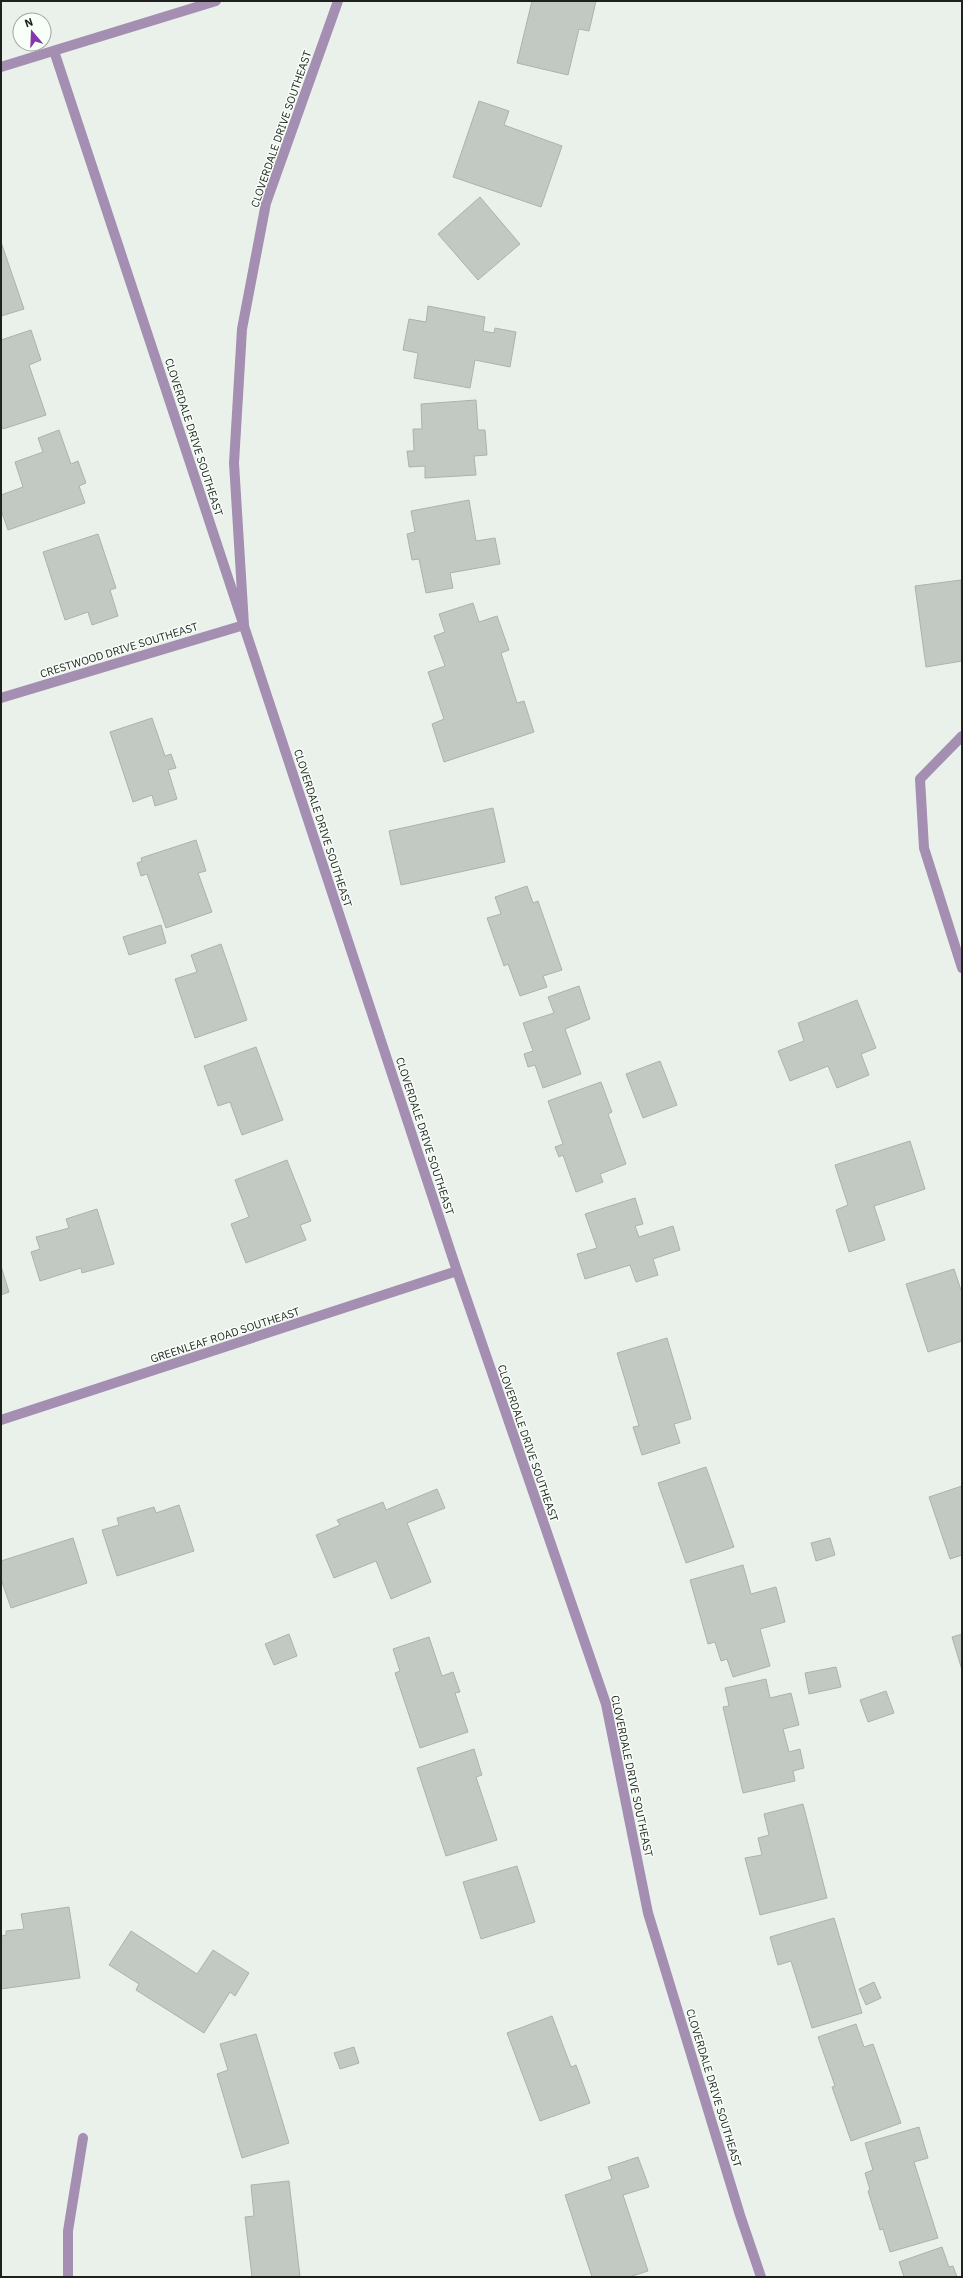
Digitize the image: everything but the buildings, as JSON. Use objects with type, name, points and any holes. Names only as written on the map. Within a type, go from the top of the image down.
[{"type":"street","points":[[1,67],[216,1]]},
{"type":"street","name":"CLOVERDALE DRIVE SOUTHEAST","points":[[244,625],[234,463],[242,329],[266,203],[338,1]]},
{"type":"street","name":"CLOVERDALE DRIVE SOUTHEAST","points":[[54,51],[456,1272],[606,1704],[648,1913],[740,2215],[761,2277]]},
{"type":"street","name":"CRESTWOOD DRIVE SOUTHEAST","points":[[1,698],[244,625]]},
{"type":"street","points":[[962,736],[920,779],[924,848],[962,968]]},
{"type":"street","name":"GREENLEAF ROAD SOUTHEAST","points":[[1,1420],[456,1272]]},
{"type":"street","points":[[68,2277],[68,2232],[83,2138]]}]
